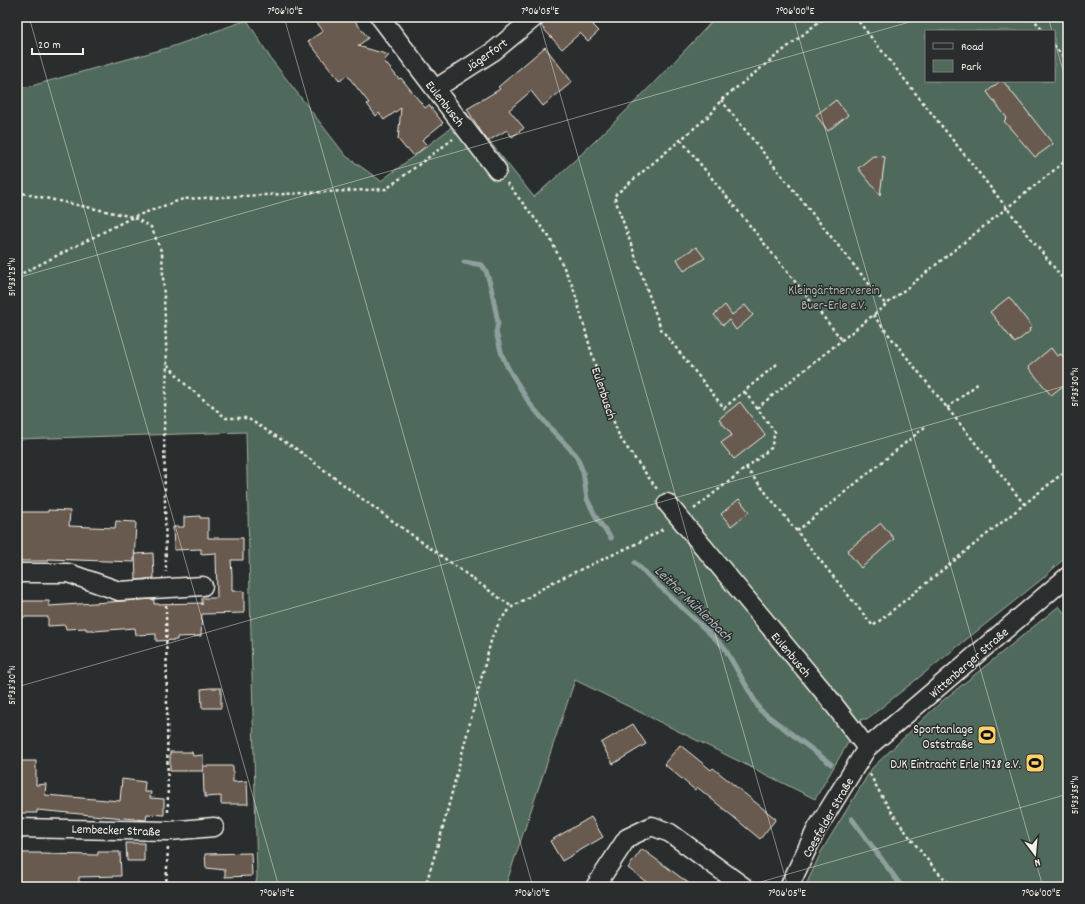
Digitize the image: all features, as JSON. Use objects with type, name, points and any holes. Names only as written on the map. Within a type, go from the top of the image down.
[{"type":"street","name":"Eulenbusch","points":[[380,17],[497,170]]},
{"type":"street","name":"Jägerfort","points":[[435,89],[494,51],[535,17]]},
{"type":"street","name":"Eulenbusch","points":[[667,503],[823,691],[868,748]]},
{"type":"street","points":[[17,573],[68,573],[119,591],[202,586]]},
{"type":"street","name":"Wittenberger Straße","points":[[868,748],[1068,576]]},
{"type":"street","name":"Coesfelder Straße","points":[[789,887],[816,830],[868,748]]},
{"type":"street","points":[[595,887],[627,838],[652,826],[670,833],[744,887]]},
{"type":"street","name":"Lembecker Straße","points":[[17,828],[169,831],[214,827]]},
{"type":"path","points":[[777,364],[724,408],[661,329],[614,196],[711,114],[721,100],[825,17]]},
{"type":"path","points":[[855,17],[1068,285]]},
{"type":"path","points":[[1032,17],[1042,30]]},
{"type":"path","points":[[1055,46],[1068,64]]},
{"type":"path","points":[[721,100],[886,305]]},
{"type":"path","points":[[17,276],[133,218],[183,199],[386,189],[466,130]]},
{"type":"path","points":[[681,140],[842,340]]},
{"type":"path","points":[[757,408],[1068,159]]},
{"type":"path","name":"Eulenbusch","points":[[497,170],[550,238],[573,287],[604,396],[620,438],[667,503]]},
{"type":"path","points":[[17,192],[133,218],[151,227],[162,253],[167,365],[164,428],[169,831],[166,887]]},
{"type":"path","points":[[873,316],[1024,504]]},
{"type":"path","points":[[167,365],[186,385],[226,418],[247,418],[298,450],[365,501],[512,607]]},
{"type":"path","points":[[947,408],[980,382]]},
{"type":"path","points":[[425,887],[444,824],[492,637],[501,618],[512,607],[553,582],[638,543],[680,519],[771,448],[775,432],[744,391]]},
{"type":"path","points":[[797,531],[926,427]]},
{"type":"path","points":[[746,468],[873,626],[1068,469]]},
{"type":"path","points":[[868,748],[869,771],[879,793],[915,844],[941,877],[954,887]]},
{"type":"green space","name":"Kleingärtnerverein Buer-Erle e.V.","points":[[716,17],[1063,17],[1068,26],[1068,555],[1042,579],[867,719],[862,719],[815,799],[575,680],[505,887],[255,887],[257,877],[246,432],[17,439],[17,89],[171,47],[247,20],[271,59],[346,156],[381,181],[448,130],[466,112],[534,197],[558,176],[650,87]]},
{"type":"green space","name":"Sportanlage Oststraße","points":[[1059,606],[1068,618],[1068,887],[805,887],[821,852],[872,768],[941,702]]},
{"type":"building","points":[[313,17],[352,17],[368,38],[358,46],[389,55],[384,61],[399,79],[401,78],[425,108],[429,105],[443,123],[422,140],[427,145],[414,156],[398,139],[401,108],[384,120],[379,113],[376,116],[367,104],[369,103],[347,75],[340,81],[308,41],[323,31]]},
{"type":"building","points":[[550,17],[602,17],[593,25],[599,31],[588,41],[580,33],[562,49],[541,26]]},
{"type":"building","points":[[545,47],[572,82],[543,106],[531,91],[509,110],[524,128],[512,137],[507,130],[488,141],[467,109],[500,89],[498,87]]},
{"type":"building","points":[[999,82],[1004,82],[1053,144],[1035,157],[1004,121],[1007,118],[987,92]]},
{"type":"building","points":[[836,100],[848,115],[828,131],[816,115]]},
{"type":"building","points":[[873,156],[885,157],[880,195],[858,168]]},
{"type":"building","points":[[696,247],[705,258],[684,271],[677,259]]},
{"type":"building","points":[[1009,297],[1032,327],[1029,329],[1030,331],[1015,343],[990,312]]},
{"type":"building","points":[[725,305],[732,315],[745,305],[753,315],[736,330],[729,320],[723,325],[714,315]]},
{"type":"building","points":[[1051,348],[1057,356],[1061,354],[1068,364],[1068,382],[1051,395],[1028,367]]},
{"type":"building","points":[[740,402],[765,435],[734,459],[721,443],[732,435],[719,419]]},
{"type":"building","points":[[739,499],[749,512],[731,526],[721,514]]},
{"type":"building","points":[[48,510],[70,511],[69,526],[115,528],[116,521],[136,522],[134,562],[48,559],[48,561],[17,561],[17,512],[48,512]]},
{"type":"building","points":[[200,516],[200,518],[208,518],[208,538],[243,538],[243,560],[231,560],[232,591],[244,591],[244,613],[202,614],[201,636],[177,637],[177,640],[156,641],[156,634],[136,635],[135,628],[94,631],[86,630],[86,628],[66,629],[65,625],[48,626],[48,617],[17,617],[17,601],[49,601],[49,606],[154,599],[154,604],[202,603],[202,598],[217,598],[216,553],[201,554],[201,549],[174,550],[173,527],[184,527],[184,517]]},
{"type":"building","points":[[881,523],[894,539],[861,568],[847,551]]},
{"type":"building","points":[[153,553],[154,578],[136,580],[135,554]]},
{"type":"building","points":[[221,688],[221,708],[202,708],[201,689]]},
{"type":"building","points":[[633,724],[646,744],[613,764],[601,743]]},
{"type":"building","points":[[680,745],[711,770],[713,768],[776,819],[760,839],[697,787],[695,790],[664,764]]},
{"type":"building","points":[[170,752],[192,752],[193,756],[203,755],[203,771],[170,771]]},
{"type":"building","points":[[17,761],[36,761],[36,785],[46,784],[45,795],[120,801],[122,779],[145,782],[144,792],[151,792],[150,798],[164,799],[164,815],[147,814],[146,820],[37,810],[37,813],[17,813]]},
{"type":"building","points":[[203,766],[233,766],[233,782],[247,781],[248,804],[221,804],[221,796],[205,797]]},
{"type":"building","points":[[591,817],[603,837],[562,861],[550,841]]},
{"type":"building","points":[[126,843],[144,843],[144,861],[127,861]]},
{"type":"building","points":[[642,849],[694,887],[653,887],[628,868]]},
{"type":"building","points":[[98,852],[120,852],[121,876],[79,877],[79,887],[17,887],[17,853],[98,855]]},
{"type":"building","points":[[251,853],[252,876],[225,877],[225,870],[206,868],[205,854]]},
{"type":"waterway","name":"Leither Mühlenbach","points":[[464,262],[482,265],[486,271],[491,287],[498,323],[496,332],[502,355],[508,368],[530,404],[576,455],[583,472],[587,499],[597,519],[611,538]]},
{"type":"waterway","name":"Leither Mühlenbach","points":[[635,563],[724,647],[760,710],[831,764]]},
{"type":"waterway","name":"Leither Mühlenbach","points":[[852,819],[902,887]]},
{"type":"place","name":"Sportanlage Oststraße","points":[[987,735]]},
{"type":"place","name":"DJK Eintracht Erle 1928 e.V.","points":[[1035,763]]}]
